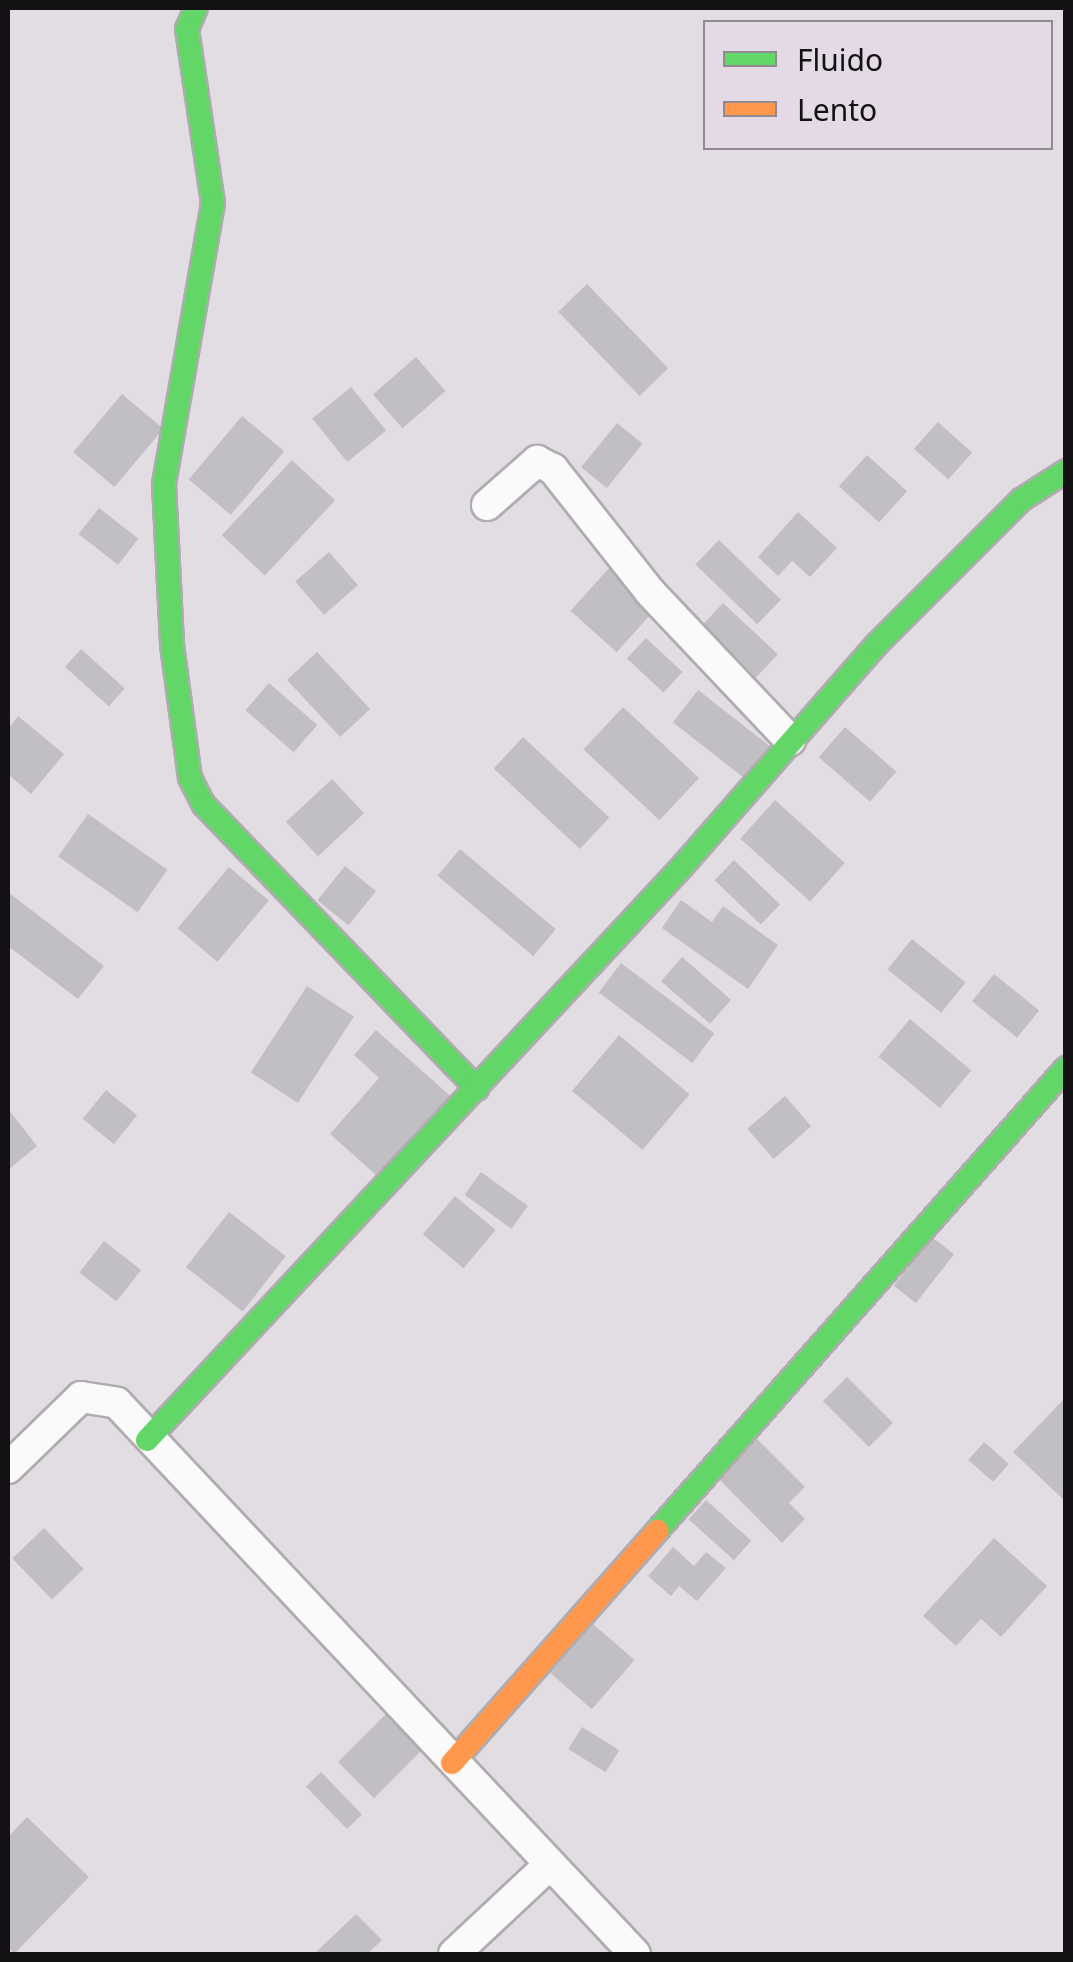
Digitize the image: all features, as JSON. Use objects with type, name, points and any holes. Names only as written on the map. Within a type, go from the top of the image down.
[{"type":"street","points":[[196,8],[189,46],[214,203],[164,505],[172,645],[190,778],[204,805],[477,1090]]},
{"type":"street","points":[[487,505],[536,461],[553,469],[650,592],[790,740]]},
{"type":"street","points":[[147,1440],[477,1090],[790,740],[1021,500],[1066,470]]},
{"type":"street","points":[[452,1762],[1066,1068]]},
{"type":"street","points":[[8,1468],[80,1397],[117,1403],[147,1440],[635,1954]]},
{"type":"street","points":[[454,1954],[548,1866]]},
{"type":"building","points":[[587,284],[668,368],[640,396],[558,312]]},
{"type":"building","points":[[416,357],[446,391],[403,428],[373,394]]},
{"type":"building","points":[[351,387],[386,431],[347,462],[312,418]]},
{"type":"building","points":[[122,394],[163,429],[115,487],[73,452]]},
{"type":"building","points":[[242,416],[284,451],[231,515],[189,480]]},
{"type":"building","points":[[938,422],[972,453],[948,480],[914,449]]},
{"type":"building","points":[[617,423],[643,444],[607,488],[581,467]]},
{"type":"building","points":[[867,455],[907,491],[879,522],[839,486]]},
{"type":"building","points":[[292,460],[335,500],[265,576],[222,535]]},
{"type":"building","points":[[99,508],[138,539],[118,565],[79,534]]},
{"type":"building","points":[[798,512],[837,548],[810,577],[792,561],[778,576],[758,557]]},
{"type":"building","points":[[719,540],[781,600],[757,624],[695,564]]},
{"type":"building","points":[[329,552],[358,585],[324,615],[295,582]]},
{"type":"building","points":[[610,567],[656,608],[617,652],[571,611]]},
{"type":"building","points":[[723,603],[778,654],[754,680],[699,629]]},
{"type":"building","points":[[646,638],[683,672],[663,693],[627,658]]},
{"type":"building","points":[[81,649],[125,688],[109,706],[65,667]]},
{"type":"building","points":[[317,652],[370,709],[340,737],[287,680]]},
{"type":"building","points":[[269,683],[317,725],[294,752],[245,710]]},
{"type":"building","points":[[698,690],[775,750],[750,783],[673,722]]},
{"type":"building","points":[[623,707],[699,778],[660,820],[583,749]]},
{"type":"building","points":[[18,716],[64,754],[31,794],[8,774],[8,729]]},
{"type":"building","points":[[845,727],[896,772],[870,802],[819,757]]},
{"type":"building","points":[[523,737],[609,817],[580,849],[494,768]]},
{"type":"building","points":[[332,779],[364,813],[318,856],[286,822]]},
{"type":"building","points":[[775,800],[845,863],[810,902],[740,839]]},
{"type":"building","points":[[88,814],[167,870],[138,912],[58,857]]},
{"type":"building","points":[[460,849],[556,929],[533,956],[438,876]]},
{"type":"building","points":[[734,860],[780,904],[761,925],[715,880]]},
{"type":"building","points":[[345,866],[376,891],[348,925],[317,900]]},
{"type":"building","points":[[229,867],[269,900],[217,962],[178,928]]},
{"type":"building","points":[[8,892],[104,966],[78,999],[8,946]]},
{"type":"building","points":[[681,900],[712,922],[723,906],[778,945],[748,989],[662,928]]},
{"type":"building","points":[[912,939],[966,982],[941,1013],[887,969]]},
{"type":"building","points":[[682,957],[731,1000],[710,1024],[661,981]]},
{"type":"building","points":[[621,963],[714,1033],[692,1063],[599,993]]},
{"type":"building","points":[[994,974],[1039,1011],[1017,1038],[972,1001]]},
{"type":"building","points":[[307,986],[354,1016],[298,1103],[251,1072]]},
{"type":"building","points":[[910,1019],[971,1070],[940,1108],[879,1057]]},
{"type":"building","points":[[376,1030],[455,1100],[384,1182],[330,1134],[379,1078],[354,1055]]},
{"type":"building","points":[[619,1035],[689,1094],[643,1150],[572,1091]]},
{"type":"building","points":[[106,1090],[137,1115],[114,1144],[83,1119]]},
{"type":"building","points":[[785,1096],[811,1126],[774,1159],[747,1129]]},
{"type":"building","points":[[8,1109],[37,1146],[8,1170]]},
{"type":"building","points":[[481,1172],[528,1206],[511,1229],[465,1195]]},
{"type":"building","points":[[455,1196],[496,1230],[463,1268],[423,1234]]},
{"type":"building","points":[[229,1212],[286,1256],[243,1311],[186,1267]]},
{"type":"building","points":[[932,1237],[954,1254],[916,1303],[894,1286]]},
{"type":"building","points":[[104,1241],[141,1270],[116,1301],[79,1273]]},
{"type":"building","points":[[847,1377],[893,1423],[869,1447],[823,1401]]},
{"type":"building","points":[[1066,1397],[1066,1502],[1013,1452]]},
{"type":"building","points":[[753,1435],[805,1487],[789,1503],[805,1519],[782,1543],[714,1474]]},
{"type":"building","points":[[984,1442],[1009,1464],[993,1482],[968,1460]]},
{"type":"building","points":[[706,1500],[751,1541],[734,1560],[689,1519]]},
{"type":"building","points":[[44,1528],[84,1569],[52,1600],[12,1559]]},
{"type":"building","points":[[994,1538],[1047,1586],[1001,1637],[981,1619],[956,1646],[923,1616]]},
{"type":"building","points":[[673,1547],[694,1566],[706,1552],[726,1568],[697,1601],[679,1586],[671,1596],[648,1576]]},
{"type":"building","points":[[593,1624],[635,1660],[592,1709],[550,1673]]},
{"type":"building","points":[[386,1714],[422,1750],[374,1798],[338,1762]]},
{"type":"building","points":[[582,1727],[619,1750],[606,1772],[568,1749]]},
{"type":"building","points":[[321,1772],[362,1814],[347,1829],[306,1787]]},
{"type":"building","points":[[27,1817],[89,1877],[14,1954],[8,1947],[8,1837]]},
{"type":"building","points":[[356,1914],[382,1940],[367,1954],[314,1954]]},
{"type":"traffic: fast","points":[[196,8],[187,29],[213,203],[164,485],[172,645],[190,778],[204,805],[477,1089]]},
{"type":"traffic: fast","points":[[147,1440],[680,869],[877,644],[1021,500],[1066,471]]},
{"type":"traffic: fast","points":[[657,1531],[1066,1068]]},
{"type":"traffic: slow","points":[[452,1763],[657,1531]]}]
